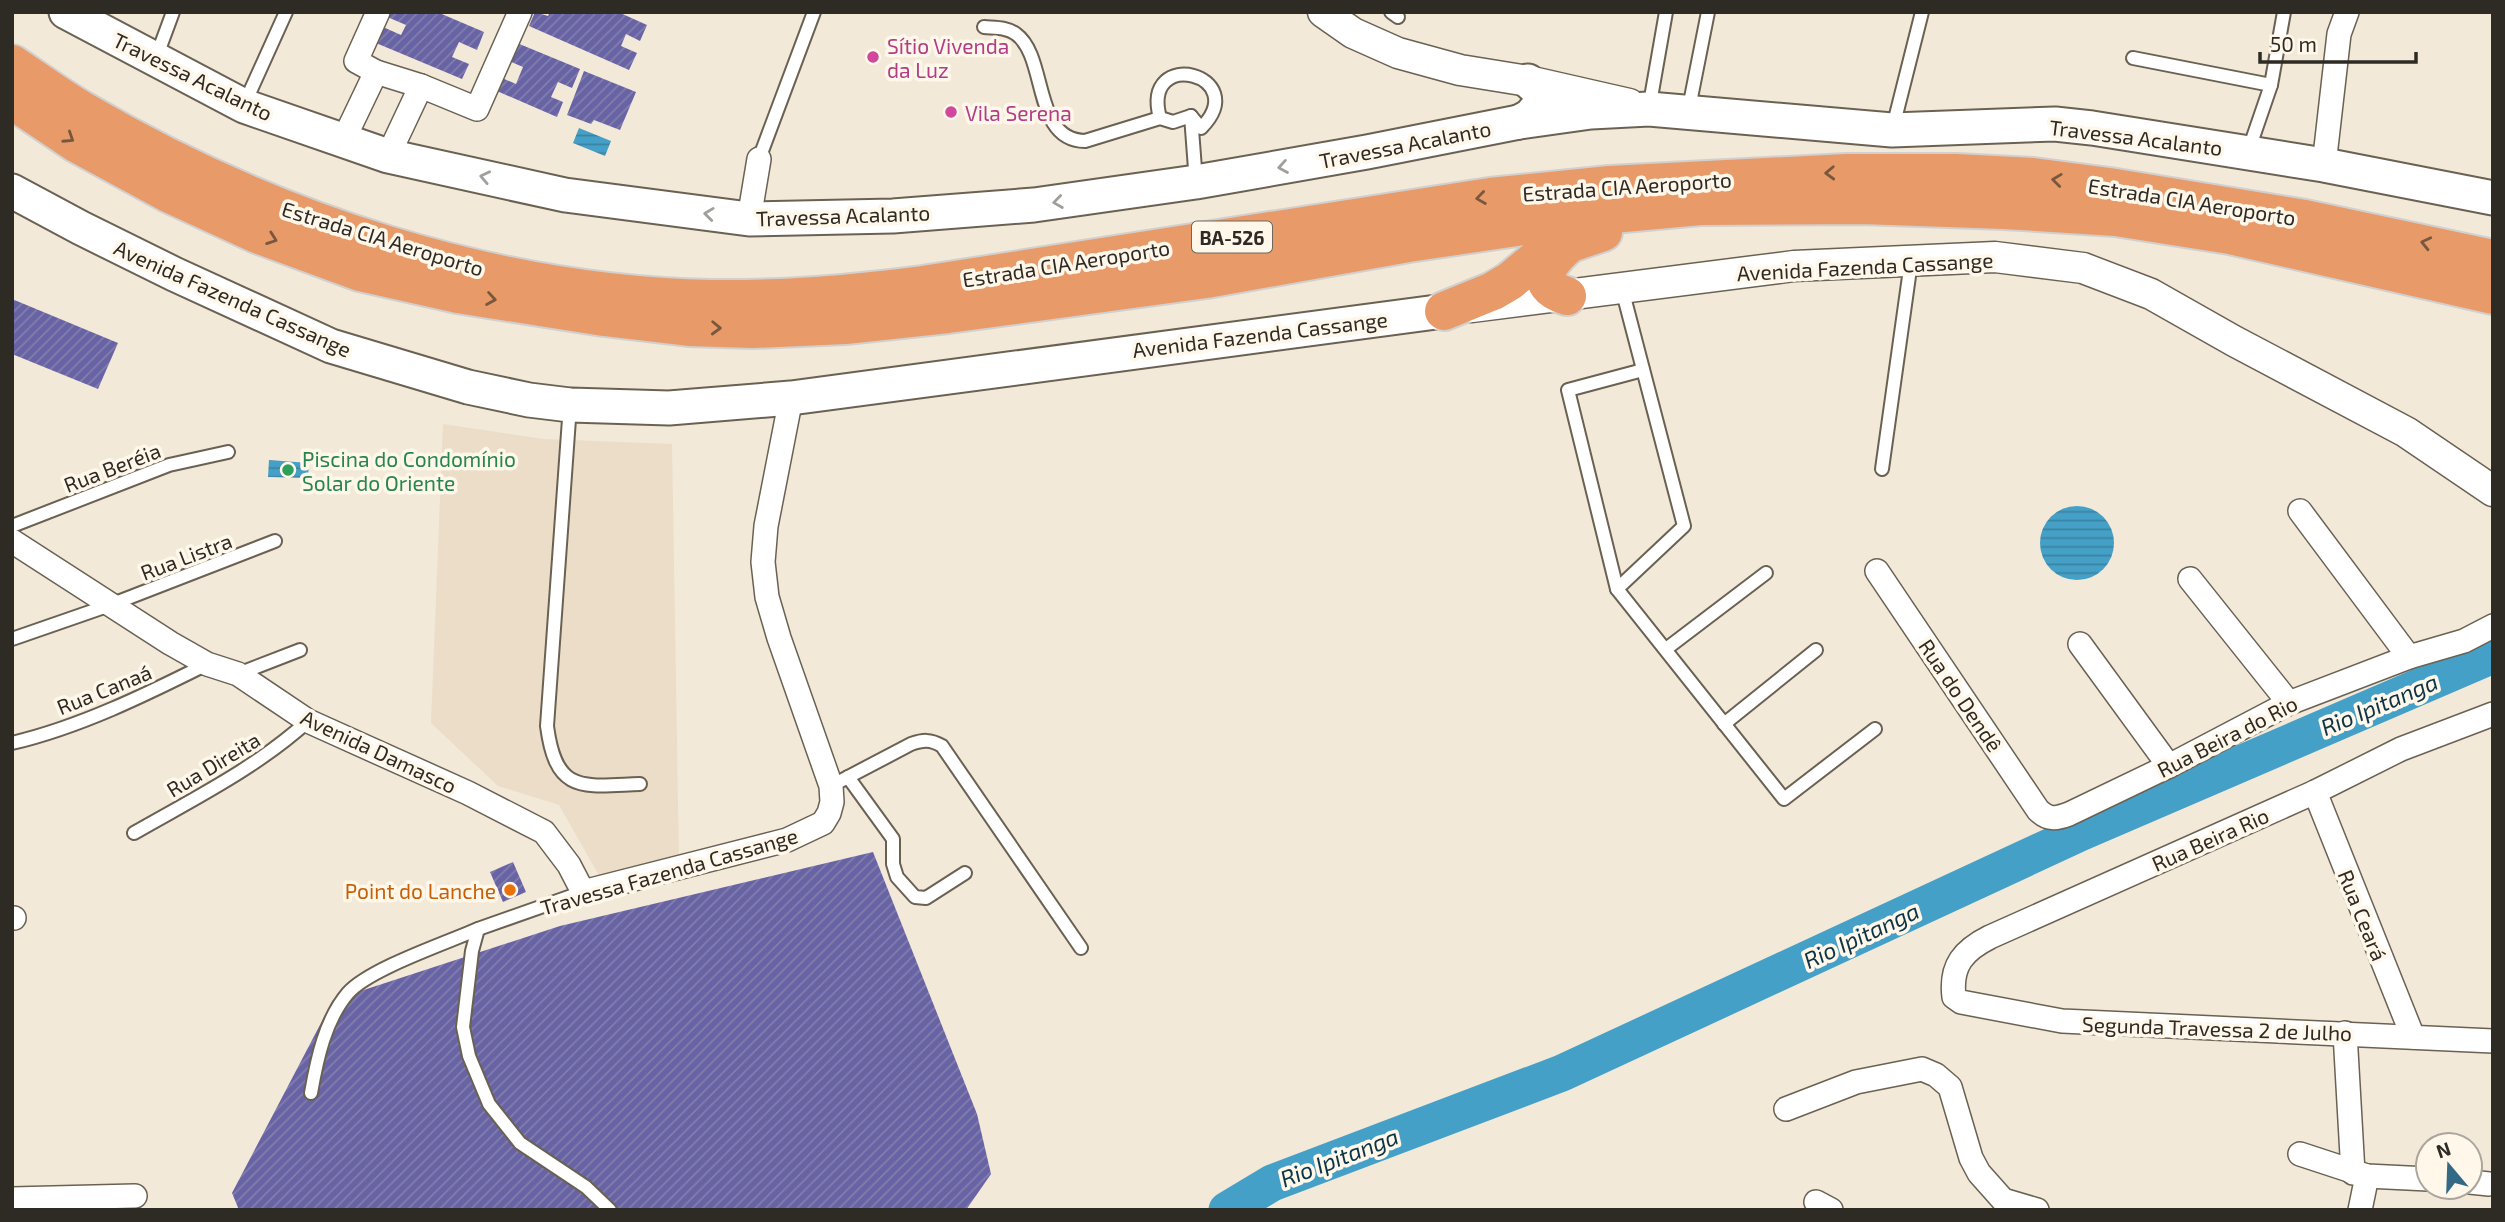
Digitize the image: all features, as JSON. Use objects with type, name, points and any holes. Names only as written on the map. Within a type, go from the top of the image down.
[{"type":"highway","name":"Estrada CIA Aeroporto","points":[[12,64],[82,111],[169,157],[229,186],[308,217],[479,270],[600,290],[683,297],[710,299],[839,295],[923,285],[1490,197],[1610,185],[1847,173],[1956,173],[2033,177],[2109,187],[2305,219],[2493,259]]},
{"type":"highway","name":"Estrada CIA Aeroporto","points":[[12,100],[76,143],[170,194],[257,234],[360,272],[457,294],[689,327],[845,325],[948,314],[1206,279],[1408,243],[1591,216],[1700,206],[1863,205],[2116,217],[2230,235],[2493,295]]},
{"type":"highway","points":[[1444,311],[1510,281],[1540,256],[1570,243],[1700,206]]},
{"type":"highway","points":[[1567,296],[1554,292],[1548,286],[1546,278],[1548,268],[1556,255],[1570,243]]},
{"type":"main road","name":"Travessa Acalanto","points":[[66,12],[244,106],[388,156],[565,195],[750,219],[892,216],[1034,205],[1196,182],[1569,114],[1649,109],[1892,130],[2055,124],[2325,165],[2493,198]]},
{"type":"main road","points":[[1518,122],[1530,116],[1541,103],[1539,91],[1528,81]]},
{"type":"main road","name":"Avenida Fazenda Cassange","points":[[12,191],[151,262],[331,346],[468,387],[529,400],[570,405],[668,408],[791,398],[1444,311]]},
{"type":"street","points":[[378,12],[356,61],[376,72],[421,86],[477,109],[520,12]]},
{"type":"street","name":"Travessa Acalanto","points":[[1324,12],[1353,33],[1398,53],[1460,70],[1528,81],[1649,109]]},
{"type":"street","points":[[2325,165],[2339,34],[2347,12]]},
{"type":"street","points":[[342,141],[376,72]]},
{"type":"street","points":[[388,156],[421,86]]},
{"type":"street","points":[[750,219],[759,159]]},
{"type":"street","name":"Avenida Fazenda Cassange","points":[[1444,311],[1794,266],[1995,257],[2083,268],[2151,294],[2406,432],[2493,491]]},
{"type":"street","points":[[791,398],[766,526],[764,562],[768,597],[779,638],[840,782]]},
{"type":"street","points":[[2300,511],[2409,657]]},
{"type":"street","name":"Avenida Damasco","points":[[12,541],[110,606],[207,664],[238,674],[308,721],[468,793],[544,832],[569,864],[583,892]]},
{"type":"street","name":"Rua do Dendê","points":[[1877,571],[2038,810],[2047,817]]},
{"type":"street","points":[[2190,579],[2289,703]]},
{"type":"street","name":"Rua Beira do Rio","points":[[2047,817],[2059,818],[2068,814],[2169,766],[2289,703],[2409,657],[2464,641],[2493,626]]},
{"type":"street","points":[[2080,644],[2169,766]]},
{"type":"street","name":"Rua Beira Rio","points":[[1953,988],[1962,956],[1980,942],[2315,792],[2401,749],[2493,714]]},
{"type":"street","name":"Travessa Fazenda Cassange","points":[[583,892],[787,841],[822,823],[830,813],[840,782]]},
{"type":"street","name":"Rua Ceará","points":[[2315,792],[2413,1037]]},
{"type":"street","name":"Segunda Travessa 2 de Julho","points":[[1953,988],[1954,997],[1961,1002],[2062,1021],[2493,1041]]},
{"type":"street","points":[[2344,1033],[2360,1175],[2360,1210]]},
{"type":"street","points":[[1786,1109],[1857,1082],[1922,1069],[1936,1074],[1950,1087],[1971,1158],[2000,1205],[2037,1210]]},
{"type":"street","points":[[2300,1154],[2360,1175],[2414,1178]]},
{"type":"street","points":[[12,1199],[135,1196]]},
{"type":"lane","points":[[155,60],[173,12]]},
{"type":"lane","points":[[244,106],[286,12]]},
{"type":"lane","points":[[759,159],[814,12]]},
{"type":"lane","points":[[1649,109],[1666,12]]},
{"type":"lane","points":[[1688,113],[1708,12]]},
{"type":"lane","points":[[1892,130],[1922,12]]},
{"type":"lane","points":[[2248,152],[2271,85],[2284,12]]},
{"type":"lane","points":[[984,27],[1002,28],[1016,34],[1026,46],[1052,120],[1061,134],[1072,141],[1085,141],[1160,118],[1173,122],[1191,116]]},
{"type":"lane","points":[[2133,58],[2271,85]]},
{"type":"lane","points":[[1160,118],[1156,103],[1160,88],[1171,77],[1186,73],[1201,76],[1212,87],[1216,102],[1212,117],[1201,128],[1191,116]]},
{"type":"lane","points":[[1191,116],[1196,182]]},
{"type":"lane","points":[[1882,469],[1911,262]]},
{"type":"lane","points":[[1617,589],[1684,526],[1622,288]]},
{"type":"lane","points":[[1643,370],[1568,390],[1617,589],[1784,799],[1875,729]]},
{"type":"lane","points":[[570,405],[547,726],[550,746],[558,766],[571,782],[590,786],[640,784]]},
{"type":"lane","name":"Rua Beréia","points":[[12,526],[169,465],[228,452]]},
{"type":"lane","name":"Rua Listra","points":[[12,639],[110,606],[275,541]]},
{"type":"lane","points":[[1666,649],[1766,573]]},
{"type":"lane","points":[[238,674],[300,650]]},
{"type":"lane","points":[[1724,724],[1816,650]]},
{"type":"lane","name":"Rua Canaá","points":[[12,743],[32,739],[110,709],[207,664]]},
{"type":"lane","name":"Rua Direita","points":[[134,833],[238,775],[280,746],[308,721]]},
{"type":"lane","points":[[965,873],[926,898],[915,897],[897,877],[893,864],[893,839],[840,782],[922,740],[933,740],[942,746],[1081,948]]},
{"type":"lane","name":"Travessa Fazenda Cassange","points":[[311,1093],[319,1053],[337,1009],[349,992],[380,971],[478,929],[583,892]]},
{"type":"lane","points":[[478,929],[472,951],[463,1027],[469,1056],[489,1104],[520,1143],[586,1188],[610,1210]]},
{"type":"shaded area","points":[[443,424],[544,439],[672,444],[679,864],[601,879],[559,805],[498,786],[431,723]]},
{"type":"water","points":[[579,128],[611,141],[605,156],[573,143]]},
{"type":"water","name":"Piscina do Condomínio Solar do Oriente","points":[[269,460],[309,463],[308,478],[268,477]]},
{"type":"water","points":[[2077,506],[2098,512],[2108,522],[2114,543],[2108,564],[2098,574],[2077,580],[2056,574],[2046,564],[2040,543],[2046,522],[2056,512]]},
{"type":"building","points":[[387,12],[437,12],[484,32],[477,50],[459,42],[452,57],[469,64],[462,79],[376,43],[383,27],[401,35],[406,25],[385,16]]},
{"type":"building","points":[[535,12],[548,16],[550,12],[618,12],[647,25],[640,41],[626,34],[621,46],[637,53],[629,70],[529,26]]},
{"type":"building","points":[[517,43],[580,69],[572,88],[558,82],[551,97],[563,102],[557,117],[497,91],[502,78],[516,84],[523,67],[509,61]]},
{"type":"building","points":[[584,71],[636,92],[620,130],[594,120],[591,124],[567,115]]},
{"type":"building","points":[[12,299],[118,343],[98,389],[12,354]]},
{"type":"building","points":[[873,852],[977,1114],[991,1174],[966,1210],[239,1210],[232,1193],[333,1000],[560,926]]},
{"type":"building","points":[[513,862],[526,892],[503,902],[490,872]]},
{"type":"waterway","name":"Rio Ipitanga","points":[[1227,1210],[1272,1183],[1562,1073],[2082,832],[2493,655]]},
{"type":"place","name":"Sítio Vivenda da Luz","points":[[873,57]]},
{"type":"place","name":"Vila Serena","points":[[951,112]]},
{"type":"place","name":"Piscina do Condomínio Solar do Oriente","points":[[288,470]]},
{"type":"place","name":"Point do Lanche","points":[[510,890]]}]
